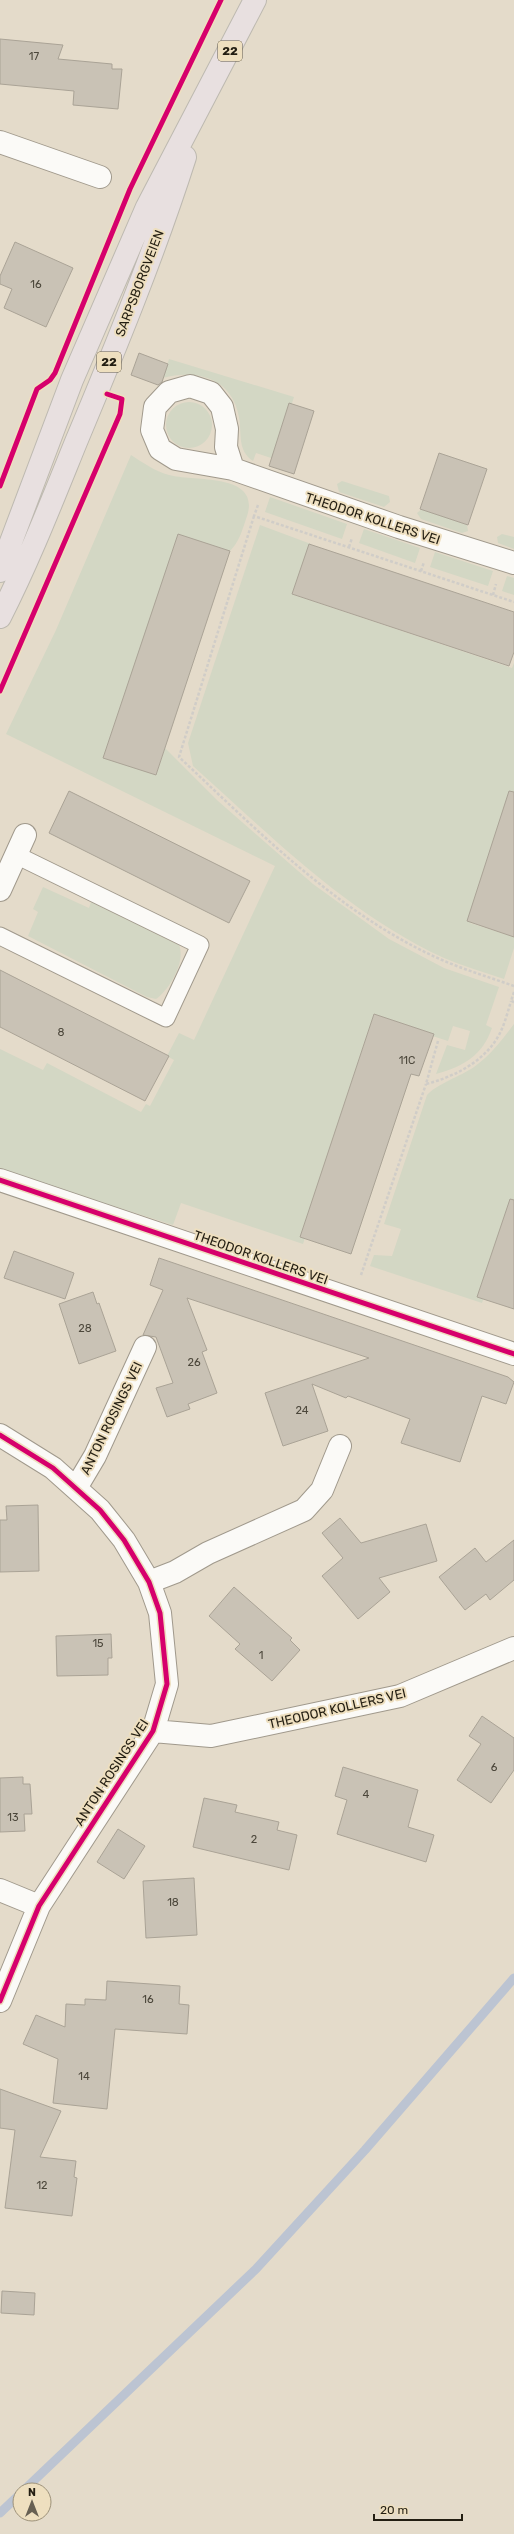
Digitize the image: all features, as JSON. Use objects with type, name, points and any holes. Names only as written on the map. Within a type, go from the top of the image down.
[{"type":"highway","name":"SARPSBORGVEIEN","points":[[0,571],[72,380],[141,221],[255,0]]},
{"type":"highway","name":"SARPSBORGVEIEN","points":[[0,617],[18,581],[101,383],[168,210],[204,101]]},
{"type":"street","points":[[0,142],[100,177]]},
{"type":"street","name":"THEODOR KOLLERS VEI","points":[[233,468],[266,482],[514,563]]},
{"type":"street","points":[[0,890],[20,845]]},
{"type":"street","name":"THEODOR KOLLERS VEI","points":[[0,1180],[514,1354]]},
{"type":"street","name":"ANTON ROSINGS VEI","points":[[76,1488],[95,1456],[145,1347]]},
{"type":"street","name":"ANTON ROSINGS VEI","points":[[0,1435],[53,1468],[100,1510],[124,1540],[150,1582],[160,1613],[167,1684],[153,1731],[39,1906],[0,2001]]},
{"type":"street","points":[[150,1582],[175,1572],[208,1553],[304,1510],[322,1490],[340,1446]]},
{"type":"street","name":"THEODOR KOLLERS VEI","points":[[153,1731],[211,1736],[400,1696],[514,1648]]},
{"type":"street","points":[[0,1890],[39,1906]]},
{"type":"lane","points":[[0,936],[166,1018],[200,945],[20,845]]},
{"type":"path","points":[[266,482],[179,757],[263,835],[319,883],[385,930],[444,961],[514,986]]},
{"type":"path","points":[[254,516],[514,602]]},
{"type":"path","points":[[426,1084],[443,1079],[477,1059],[500,1033],[513,1001],[514,992]]},
{"type":"path","points":[[353,1299],[426,1084],[438,1041]]},
{"type":"green space","points":[[169,359],[294,397],[274,459],[256,453],[253,461],[244,452],[241,441],[239,417],[235,404],[229,393],[221,385],[200,376],[176,375],[163,378]]},
{"type":"green space","points":[[189,402],[202,406],[208,412],[212,425],[208,438],[202,444],[189,448],[176,444],[170,438],[166,425],[170,412],[176,406]]},
{"type":"green space","points":[[131,455],[164,474],[224,482],[236,486],[245,493],[249,504],[246,519],[238,540],[106,756],[157,773],[165,748],[218,801],[313,884],[389,939],[444,968],[499,987],[486,1025],[492,1028],[483,1046],[477,1053],[463,1063],[436,1074],[447,1045],[465,1050],[470,1031],[453,1026],[448,1041],[377,1018],[303,1244],[181,1203],[173,1225],[0,1170],[0,1049],[43,1070],[47,1063],[141,1112],[146,1104],[150,1106],[174,1060],[167,1056],[179,1033],[194,1040],[275,866],[6,734],[56,630]]},
{"type":"green space","points":[[342,481],[389,496],[390,502],[384,507],[339,492],[337,484]]},
{"type":"green space","points":[[270,497],[347,524],[342,539],[265,512]]},
{"type":"green space","points":[[422,509],[467,525],[468,531],[462,533],[421,519],[417,513]]},
{"type":"green space","points":[[260,525],[311,544],[294,595],[512,668],[514,663],[514,791],[470,923],[514,937],[514,948],[504,979],[444,958],[409,940],[375,919],[312,872],[281,846],[193,766],[188,743]]},
{"type":"green space","points":[[364,529],[420,548],[415,563],[359,543]]},
{"type":"green space","points":[[502,534],[514,537],[514,549],[498,543],[497,537]]},
{"type":"green space","points":[[435,552],[493,571],[488,586],[430,567]]},
{"type":"green space","points":[[507,576],[514,578],[514,595],[502,591]]},
{"type":"green space","points":[[43,887],[89,908],[91,902],[179,945],[181,952],[178,966],[166,989],[156,999],[147,997],[28,936],[38,912],[33,909]]},
{"type":"green space","points":[[514,1024],[514,1208],[482,1303],[370,1266],[374,1255],[392,1256],[401,1229],[384,1224],[427,1095],[437,1087],[474,1067],[496,1047]]},
{"type":"building","points":[[0,39],[63,45],[58,59],[112,64],[112,69],[122,69],[118,109],[73,105],[74,91],[0,84]]},
{"type":"building","points":[[15,242],[73,268],[46,327],[4,308],[12,289],[0,284],[0,276]]},
{"type":"building","points":[[139,353],[168,364],[162,382],[158,385],[131,375]]},
{"type":"building","points":[[289,403],[314,411],[294,474],[269,466]]},
{"type":"building","points":[[439,453],[487,469],[468,525],[420,509]]},
{"type":"building","points":[[178,534],[230,551],[156,775],[103,758]]},
{"type":"building","points":[[309,544],[514,612],[514,652],[509,666],[292,594]]},
{"type":"building","points":[[69,791],[250,881],[229,923],[49,833]]},
{"type":"building","points":[[509,791],[514,792],[514,937],[467,921]]},
{"type":"building","points":[[0,970],[169,1056],[145,1101],[0,1027]]},
{"type":"building","points":[[374,1014],[434,1034],[419,1076],[411,1074],[351,1254],[300,1237]]},
{"type":"building","points":[[510,1199],[514,1200],[514,1309],[477,1297]]},
{"type":"building","points":[[14,1251],[74,1273],[65,1299],[4,1278]]},
{"type":"building","points":[[159,1258],[508,1377],[514,1382],[506,1404],[482,1396],[460,1462],[401,1443],[410,1419],[348,1396],[346,1398],[312,1384],[328,1431],[283,1446],[265,1393],[369,1358],[187,1298],[207,1350],[202,1352],[217,1393],[188,1404],[190,1409],[167,1417],[156,1388],[173,1383],[156,1337],[143,1335],[163,1290],[150,1285]]},
{"type":"building","points":[[93,1292],[97,1304],[99,1303],[116,1351],[79,1364],[59,1304]]},
{"type":"building","points":[[38,1505],[39,1571],[0,1572],[0,1520],[7,1520],[6,1506]]},
{"type":"building","points":[[340,1518],[361,1543],[426,1524],[437,1561],[379,1578],[390,1592],[358,1619],[322,1576],[343,1558],[322,1533]]},
{"type":"building","points":[[514,1540],[514,1580],[490,1600],[486,1594],[465,1610],[439,1577],[475,1548],[486,1562]]},
{"type":"building","points":[[234,1587],[292,1638],[290,1640],[300,1650],[272,1681],[235,1649],[240,1644],[209,1616]]},
{"type":"building","points":[[111,1634],[112,1658],[108,1658],[108,1675],[57,1676],[56,1636]]},
{"type":"building","points":[[482,1716],[514,1738],[514,1770],[491,1803],[457,1780],[481,1744],[469,1736]]},
{"type":"building","points":[[343,1767],[418,1790],[408,1827],[434,1835],[426,1862],[337,1834],[347,1800],[335,1796]]},
{"type":"building","points":[[23,1777],[23,1784],[30,1784],[32,1814],[24,1814],[25,1831],[0,1832],[0,1778]]},
{"type":"building","points":[[204,1798],[237,1805],[235,1812],[279,1822],[277,1830],[297,1835],[289,1870],[193,1847]]},
{"type":"building","points":[[118,1829],[145,1846],[124,1879],[97,1862]]},
{"type":"building","points":[[194,1878],[197,1935],[146,1938],[143,1881]]},
{"type":"building","points":[[107,1981],[180,1986],[179,2004],[189,2005],[187,2034],[115,2029],[107,2109],[53,2103],[58,2059],[23,2044],[36,2015],[65,2027],[66,2004],[85,2005],[85,1999],[106,2000]]},
{"type":"building","points":[[0,2089],[61,2111],[40,2157],[76,2161],[74,2177],[77,2178],[72,2216],[5,2208],[15,2130],[0,2128]]},
{"type":"building","points":[[2,2291],[35,2293],[34,2315],[1,2313]]},
{"type":"waterway","points":[[32,2482],[256,2269],[365,2150],[514,1978]]},
{"type":"waterway","points":[[0,2513],[12,2502]]},
{"type":"cycle path","points":[[0,486],[37,389],[50,380],[55,373],[130,189],[221,0]]},
{"type":"cycle path","points":[[0,691],[120,414],[122,399],[107,394]]},
{"type":"cycle path","points":[[0,1180],[514,1354]]},
{"type":"cycle path","points":[[0,1435],[53,1468],[100,1510],[124,1540],[149,1582],[160,1613],[167,1684],[153,1731],[39,1906],[0,2001]]}]
